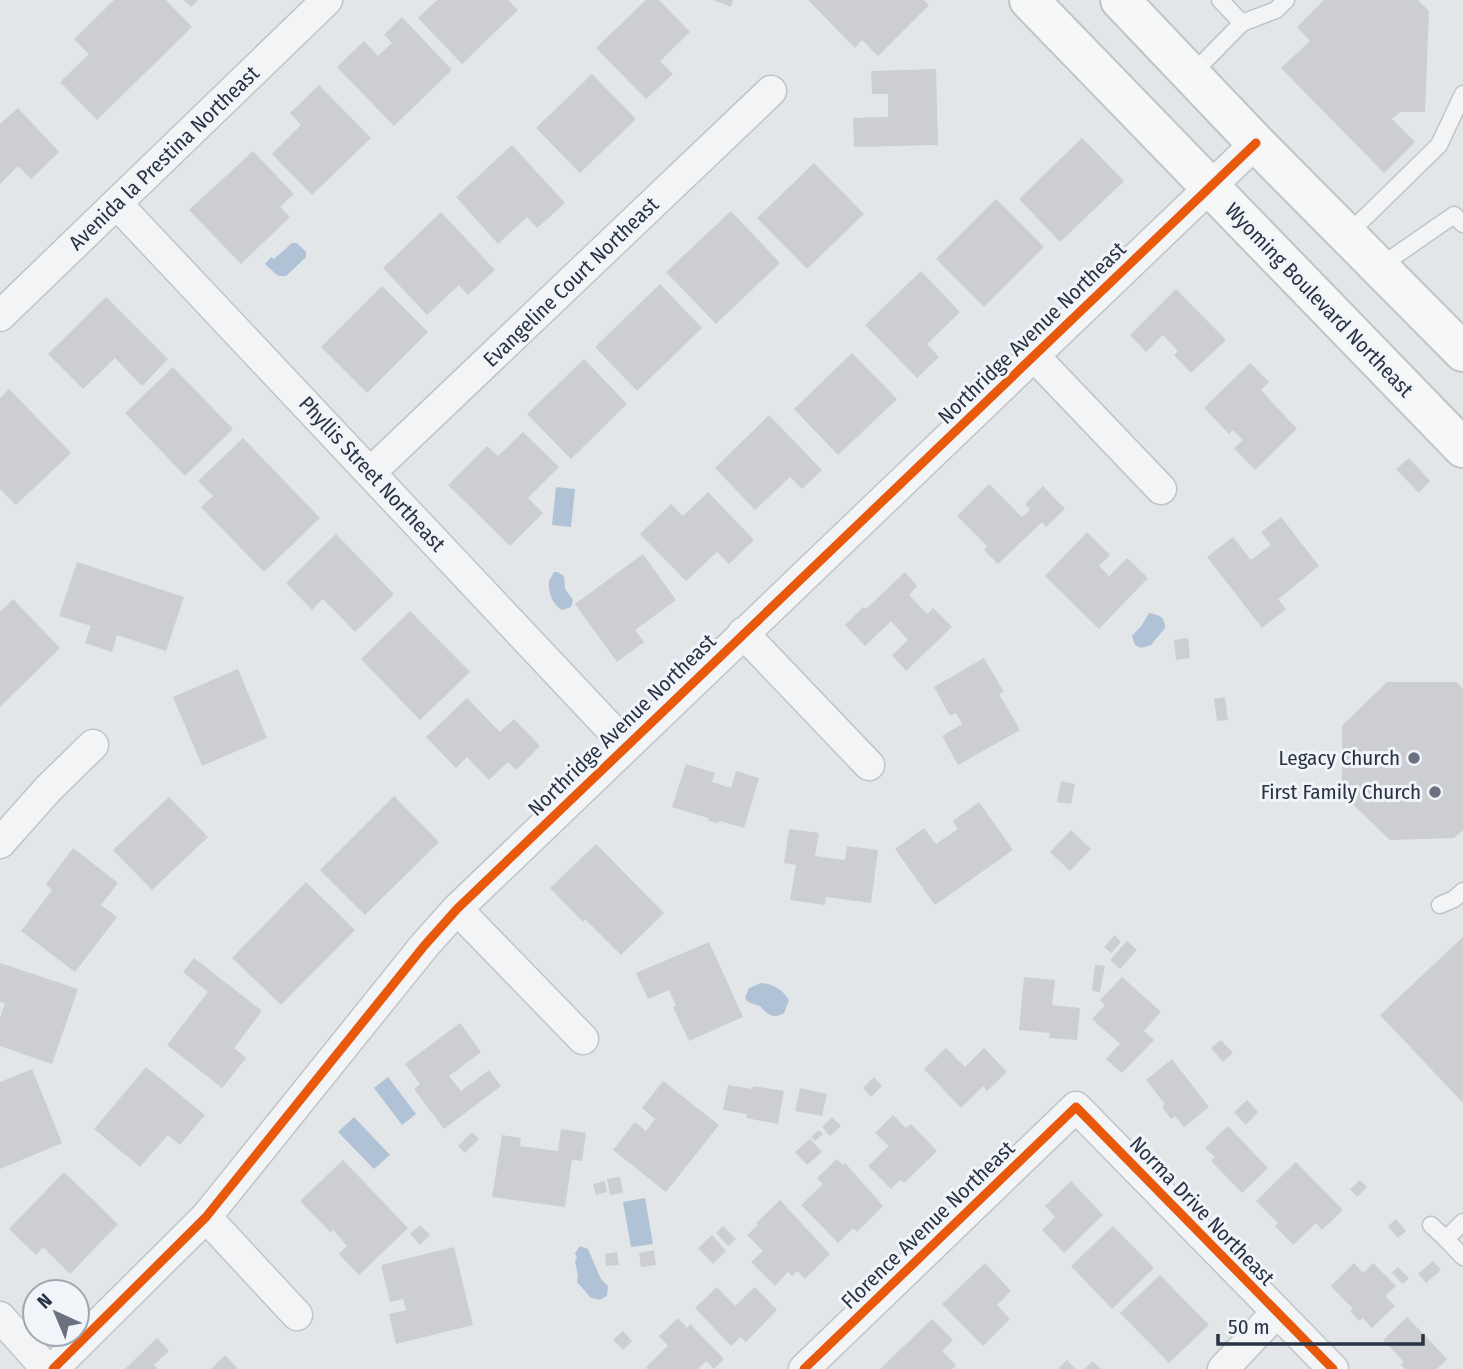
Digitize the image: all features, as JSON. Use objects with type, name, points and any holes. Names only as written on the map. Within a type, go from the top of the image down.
[{"type":"main road","name":"Wyoming Boulevard Northeast","points":[[1029,0],[1463,448]]},
{"type":"main road","points":[[1120,0],[1256,143],[1463,352]]},
{"type":"street","name":"Avenida la Prestina Northeast","points":[[0,316],[327,0]]},
{"type":"street","name":"Evangeline Court Northeast","points":[[371,472],[771,91]]},
{"type":"street","name":"Northridge Avenue Northeast","points":[[53,1369],[206,1217],[424,946],[457,909],[1256,143]]},
{"type":"street","name":"Phyllis Street Northeast","points":[[117,204],[626,746]]},
{"type":"street","points":[[1034,356],[1161,489]]},
{"type":"street","points":[[743,634],[869,765]]},
{"type":"street","points":[[0,844],[48,789],[93,745]]},
{"type":"street","points":[[457,909],[583,1039]]},
{"type":"street","name":"Norma Drive Northeast","points":[[1076,1107],[1333,1369]]},
{"type":"street","name":"Florence Avenue Northeast","points":[[804,1369],[1076,1107]]},
{"type":"street","points":[[206,1217],[297,1315]]},
{"type":"street","points":[[1223,1369],[1277,1312]]},
{"type":"street","points":[[0,1317],[47,1369]]},
{"type":"lane","points":[[1220,0],[1242,23]]},
{"type":"lane","points":[[1191,75],[1242,23],[1276,10],[1286,0]]},
{"type":"lane","points":[[1347,235],[1439,145],[1463,94]]},
{"type":"lane","points":[[1379,267],[1454,215],[1463,224]]},
{"type":"lane","points":[[1440,905],[1454,899],[1463,891]]},
{"type":"lane","points":[[1446,1239],[1463,1222]]},
{"type":"lane","points":[[1431,1225],[1463,1257]]},
{"type":"water","points":[[292,243],[297,243],[306,252],[306,257],[286,276],[278,276],[265,264]]},
{"type":"water","points":[[556,487],[575,489],[571,527],[552,525]]},
{"type":"water","points":[[554,572],[564,576],[565,589],[573,600],[571,607],[562,610],[551,597],[549,581]]},
{"type":"water","points":[[1149,613],[1161,617],[1165,628],[1151,645],[1141,648],[1135,645],[1132,636]]},
{"type":"water","points":[[761,983],[777,988],[787,996],[789,1000],[784,1013],[770,1015],[760,1006],[748,1002],[745,998],[749,988]]},
{"type":"water","points":[[388,1077],[416,1114],[402,1125],[374,1088]]},
{"type":"water","points":[[354,1117],[390,1155],[374,1169],[338,1132]]},
{"type":"water","points":[[645,1198],[653,1244],[631,1247],[623,1202]]},
{"type":"water","points":[[580,1246],[588,1249],[601,1279],[608,1286],[607,1296],[600,1300],[591,1298],[577,1282],[575,1253]]},
{"type":"building","points":[[114,0],[166,0],[192,27],[97,120],[60,82],[89,54],[74,39]]},
{"type":"building","points":[[184,0],[198,0],[191,7]]},
{"type":"building","points":[[437,0],[508,0],[518,10],[462,64],[418,18]]},
{"type":"building","points":[[646,0],[659,0],[690,32],[660,61],[673,74],[646,99],[596,48]]},
{"type":"building","points":[[713,0],[733,0],[731,7]]},
{"type":"building","points":[[808,0],[924,0],[929,5],[878,56],[862,40],[855,48]]},
{"type":"building","points":[[1324,0],[1418,0],[1429,11],[1425,112],[1400,112],[1392,119],[1415,142],[1384,173],[1281,68],[1310,41],[1297,27]]},
{"type":"building","points":[[402,17],[452,70],[394,126],[337,67],[364,41],[378,56],[392,43],[384,35]]},
{"type":"building","points":[[936,69],[938,145],[854,147],[853,118],[888,117],[888,94],[872,94],[871,71]]},
{"type":"building","points":[[592,74],[636,119],[580,173],[536,128]]},
{"type":"building","points":[[319,85],[371,138],[312,195],[272,154],[301,125],[290,113]]},
{"type":"building","points":[[18,108],[59,152],[31,179],[18,166],[0,184],[0,124]]},
{"type":"building","points":[[1082,138],[1124,181],[1060,242],[1019,199]]},
{"type":"building","points":[[512,145],[565,203],[537,228],[527,217],[498,244],[456,197]]},
{"type":"building","points":[[253,151],[294,194],[280,207],[290,217],[241,264],[189,210]]},
{"type":"building","points":[[814,163],[864,214],[807,269],[757,218]]},
{"type":"building","points":[[996,199],[1044,247],[984,307],[936,259]]},
{"type":"building","points":[[731,211],[780,263],[716,324],[666,272]]},
{"type":"building","points":[[441,212],[495,270],[468,295],[459,285],[427,315],[383,268]]},
{"type":"building","points":[[921,271],[960,312],[927,344],[939,357],[917,378],[865,325]]},
{"type":"building","points":[[660,284],[702,328],[637,391],[595,347]]},
{"type":"building","points":[[382,286],[428,332],[367,393],[321,347]]},
{"type":"building","points":[[1176,289],[1226,340],[1191,373],[1174,355],[1178,351],[1163,335],[1146,352],[1130,335]]},
{"type":"building","points":[[106,297],[168,359],[142,386],[115,358],[83,389],[48,354]]},
{"type":"building","points":[[852,353],[897,399],[838,455],[794,409]]},
{"type":"building","points":[[584,359],[627,404],[571,459],[527,414]]},
{"type":"building","points":[[1250,363],[1269,382],[1261,390],[1297,429],[1255,470],[1234,448],[1243,440],[1233,430],[1229,434],[1204,408]]},
{"type":"building","points":[[173,367],[233,429],[185,476],[125,413]]},
{"type":"building","points":[[9,389],[71,453],[16,505],[0,489],[0,398]]},
{"type":"building","points":[[769,415],[822,470],[802,489],[790,477],[755,510],[715,468]]},
{"type":"building","points":[[523,432],[559,467],[528,498],[543,513],[510,546],[448,485],[487,446],[498,456]]},
{"type":"building","points":[[243,438],[320,518],[264,572],[201,507],[213,496],[198,481]]},
{"type":"building","points":[[1409,458],[1430,481],[1419,493],[1396,469]]},
{"type":"building","points":[[989,484],[1022,517],[1030,510],[1025,504],[1043,486],[1065,509],[1046,527],[1042,522],[998,564],[984,550],[987,546],[957,516]]},
{"type":"building","points":[[708,492],[754,540],[729,564],[717,552],[686,581],[640,534],[671,504],[683,516]]},
{"type":"building","points":[[1281,517],[1319,566],[1278,599],[1286,609],[1262,628],[1207,557],[1233,537],[1251,560],[1271,545],[1261,532]]},
{"type":"building","points":[[1087,532],[1110,555],[1099,566],[1109,576],[1127,558],[1148,578],[1099,629],[1045,576]]},
{"type":"building","points":[[336,534],[394,594],[355,632],[323,599],[312,610],[286,583]]},
{"type":"building","points":[[643,554],[676,600],[635,630],[644,642],[617,662],[575,604]]},
{"type":"building","points":[[77,562],[184,597],[166,651],[117,635],[112,652],[85,643],[91,626],[59,616]]},
{"type":"building","points":[[905,572],[917,586],[909,595],[927,614],[933,608],[952,627],[906,671],[892,655],[908,640],[891,621],[865,646],[845,625]]},
{"type":"building","points":[[13,599],[60,648],[0,707],[0,612]]},
{"type":"building","points":[[410,611],[470,672],[420,720],[361,659]]},
{"type":"building","points":[[1188,638],[1190,658],[1176,660],[1174,640]]},
{"type":"building","points":[[984,658],[1004,692],[999,694],[1020,730],[958,765],[942,736],[962,724],[956,713],[950,716],[934,687]]},
{"type":"building","points":[[238,669],[267,738],[202,766],[173,697]]},
{"type":"building","points":[[1387,682],[1456,682],[1463,689],[1463,830],[1454,838],[1390,840],[1342,794],[1342,726]]},
{"type":"building","points":[[1225,697],[1228,720],[1217,721],[1214,699]]},
{"type":"building","points":[[467,698],[500,732],[514,719],[540,746],[516,770],[508,762],[489,780],[467,757],[456,768],[426,737]]},
{"type":"building","points":[[686,764],[715,773],[712,782],[731,788],[736,771],[759,778],[744,828],[720,821],[709,821],[708,818],[672,807]]},
{"type":"building","points":[[1061,781],[1075,784],[1071,804],[1057,802]]},
{"type":"building","points":[[394,796],[439,842],[365,915],[320,870]]},
{"type":"building","points":[[169,797],[208,837],[152,890],[113,850]]},
{"type":"building","points":[[979,802],[1013,850],[935,905],[895,849],[924,828],[936,844],[958,829],[953,821]]},
{"type":"building","points":[[789,829],[819,833],[815,856],[845,860],[847,846],[878,850],[871,903],[826,897],[825,905],[790,900],[796,865],[784,863]]},
{"type":"building","points":[[1071,830],[1091,849],[1070,871],[1050,852]]},
{"type":"building","points":[[596,844],[664,913],[621,955],[550,888]]},
{"type":"building","points":[[73,848],[118,883],[101,905],[117,917],[75,972],[21,931],[52,890],[46,884]]},
{"type":"building","points":[[306,882],[355,930],[281,1005],[232,958]]},
{"type":"building","points":[[1115,935],[1121,942],[1111,953],[1104,947]]},
{"type":"building","points":[[1463,937],[1463,1103],[1380,1015]]},
{"type":"building","points":[[1127,941],[1137,950],[1120,969],[1110,960]]},
{"type":"building","points":[[709,942],[743,1017],[689,1041],[673,1007],[676,1006],[669,990],[648,999],[636,973]]},
{"type":"building","points":[[194,958],[262,1011],[234,1048],[246,1058],[222,1088],[167,1045],[208,992],[183,972]]},
{"type":"building","points":[[0,963],[78,989],[52,1064],[0,1046],[0,1018],[5,1003],[0,1002]]},
{"type":"building","points":[[1095,965],[1105,966],[1100,992],[1092,991]]},
{"type":"building","points":[[1024,977],[1055,980],[1052,1005],[1080,1008],[1077,1040],[1049,1038],[1050,1033],[1019,1030]]},
{"type":"building","points":[[1122,977],[1161,1012],[1144,1031],[1154,1040],[1122,1073],[1106,1059],[1120,1044],[1092,1019],[1105,1005],[1100,1000]]},
{"type":"building","points":[[460,1023],[481,1052],[449,1076],[461,1091],[489,1070],[501,1086],[444,1129],[414,1089],[420,1084],[405,1064]]},
{"type":"building","points":[[1221,1040],[1233,1053],[1223,1062],[1211,1048]]},
{"type":"building","points":[[946,1048],[965,1067],[984,1048],[1007,1072],[987,1091],[983,1086],[961,1108],[924,1069]]},
{"type":"building","points":[[1172,1059],[1209,1107],[1184,1127],[1175,1116],[1171,1119],[1162,1107],[1165,1104],[1146,1080]]},
{"type":"building","points":[[146,1067],[205,1115],[180,1145],[168,1135],[140,1167],[94,1129]]},
{"type":"building","points":[[32,1069],[62,1143],[0,1169],[0,1082]]},
{"type":"building","points":[[874,1077],[882,1086],[871,1097],[863,1088]]},
{"type":"building","points":[[663,1081],[719,1125],[666,1192],[613,1150],[635,1122],[646,1131],[655,1119],[642,1108]]},
{"type":"building","points":[[728,1085],[784,1091],[778,1124],[723,1110]]},
{"type":"building","points":[[800,1088],[827,1094],[822,1116],[795,1111]]},
{"type":"building","points":[[1247,1100],[1258,1112],[1246,1125],[1234,1112]]},
{"type":"building","points":[[893,1115],[906,1128],[911,1124],[937,1151],[904,1183],[900,1180],[891,1189],[868,1166],[889,1146],[875,1133]]},
{"type":"building","points":[[832,1117],[841,1126],[830,1136],[822,1127]]},
{"type":"building","points":[[1228,1126],[1268,1168],[1242,1193],[1211,1161],[1215,1157],[1205,1148]]},
{"type":"building","points":[[561,1129],[586,1133],[582,1161],[572,1160],[565,1207],[492,1197],[502,1135],[521,1138],[520,1146],[558,1151]]},
{"type":"building","points":[[819,1130],[823,1134],[815,1141],[811,1137]]},
{"type":"building","points":[[472,1132],[479,1139],[465,1153],[458,1146]]},
{"type":"building","points":[[810,1139],[822,1152],[807,1165],[795,1152]]},
{"type":"building","points":[[837,1159],[843,1165],[845,1163],[883,1206],[857,1232],[853,1228],[838,1243],[801,1205],[823,1184],[817,1178]]},
{"type":"building","points":[[343,1160],[408,1228],[359,1275],[339,1254],[347,1246],[300,1201]]},
{"type":"building","points":[[1296,1162],[1343,1210],[1322,1230],[1316,1223],[1293,1245],[1275,1226],[1278,1223],[1256,1201]]},
{"type":"building","points":[[64,1172],[118,1224],[70,1274],[43,1247],[36,1255],[9,1229]]},
{"type":"building","points":[[620,1177],[623,1193],[610,1195],[607,1179]]},
{"type":"building","points":[[1360,1180],[1367,1187],[1357,1197],[1350,1189]]},
{"type":"building","points":[[605,1181],[607,1192],[596,1195],[593,1184]]},
{"type":"building","points":[[1071,1181],[1103,1215],[1064,1253],[1042,1230],[1055,1217],[1045,1206]]},
{"type":"building","points":[[780,1200],[830,1254],[805,1279],[797,1271],[792,1276],[788,1272],[775,1286],[751,1262],[763,1251],[747,1235]]},
{"type":"building","points":[[1396,1219],[1406,1231],[1398,1238],[1388,1226]]},
{"type":"building","points":[[420,1225],[430,1235],[420,1245],[410,1234]]},
{"type":"building","points":[[723,1226],[736,1239],[728,1246],[716,1233]]},
{"type":"building","points":[[1113,1226],[1154,1268],[1112,1309],[1071,1266]]},
{"type":"building","points":[[712,1235],[726,1251],[713,1264],[698,1248]]},
{"type":"building","points":[[454,1247],[473,1325],[396,1344],[389,1314],[406,1310],[403,1299],[390,1302],[381,1265]]},
{"type":"building","points":[[654,1250],[656,1265],[641,1267],[639,1253]]},
{"type":"building","points":[[617,1252],[619,1265],[606,1266],[605,1254]]},
{"type":"building","points":[[1433,1261],[1441,1270],[1426,1283],[1418,1274]]},
{"type":"building","points":[[985,1263],[1011,1291],[997,1305],[1010,1319],[983,1346],[942,1304]]},
{"type":"building","points":[[1354,1263],[1363,1273],[1373,1263],[1396,1286],[1385,1296],[1395,1306],[1372,1328],[1363,1318],[1359,1321],[1350,1311],[1353,1309],[1331,1286]]},
{"type":"building","points":[[1398,1267],[1409,1278],[1403,1284],[1392,1273]]},
{"type":"building","points":[[1160,1275],[1209,1325],[1169,1363],[1120,1313]]},
{"type":"building","points":[[717,1287],[735,1306],[755,1287],[777,1310],[746,1342],[741,1337],[731,1346],[695,1308]]},
{"type":"building","points":[[1407,1317],[1447,1359],[1437,1369],[1405,1369],[1401,1365],[1404,1362],[1383,1340]]},
{"type":"building","points":[[678,1318],[687,1328],[690,1324],[724,1359],[714,1369],[706,1361],[698,1369],[647,1369],[668,1346],[659,1336]]},
{"type":"building","points":[[932,1319],[953,1340],[942,1351],[956,1365],[952,1369],[880,1369]]},
{"type":"building","points":[[623,1331],[632,1341],[623,1350],[613,1340]]},
{"type":"building","points":[[157,1338],[169,1351],[154,1365],[158,1369],[125,1369]]},
{"type":"building","points":[[225,1355],[238,1369],[211,1369]]},
{"type":"building","points":[[1067,1360],[1076,1369],[1058,1369]]},
{"type":"building","points":[[1093,1361],[1101,1369],[1084,1369]]},
{"type":"cycle path","points":[[53,1369],[206,1217],[424,946],[457,909],[1256,143]]},
{"type":"cycle path","points":[[804,1369],[1076,1107],[1333,1369]]},
{"type":"place","name":"Legacy Church","points":[[1414,758]]},
{"type":"place","name":"First Family Church","points":[[1435,792]]}]
